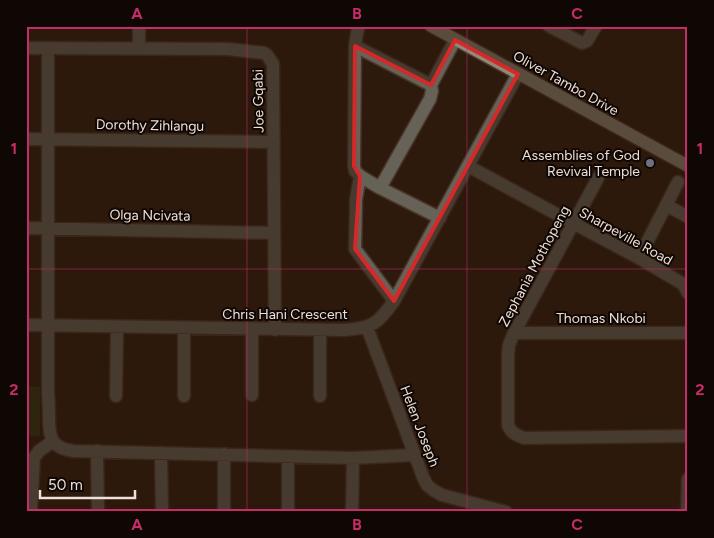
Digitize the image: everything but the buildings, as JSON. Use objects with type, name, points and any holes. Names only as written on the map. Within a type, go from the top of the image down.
[{"type":"street","points":[[139,26],[139,48]]},
{"type":"street","points":[[359,26],[355,46],[354,166],[356,171],[360,176],[380,188],[440,218]]},
{"type":"street","name":"Oliver Tambo Drive","points":[[431,26],[688,166]]},
{"type":"street","points":[[550,26],[582,43],[587,41],[596,26]]},
{"type":"street","points":[[380,188],[430,99],[431,85],[455,40]]},
{"type":"street","points":[[355,46],[431,85]]},
{"type":"street","name":"Joe Gqabi","points":[[26,48],[228,49],[258,52],[267,55],[273,64],[275,330]]},
{"type":"street","points":[[48,48],[49,432],[53,442],[65,450],[353,458],[414,455]]},
{"type":"street","name":"Chris Hani Crescent","points":[[26,325],[344,330],[367,327],[374,324],[394,301],[518,74]]},
{"type":"street","name":"Dorothy Zihlangu","points":[[26,139],[274,142]]},
{"type":"street","name":"Sharpeville Road","points":[[468,166],[638,258],[683,284],[688,293]]},
{"type":"street","points":[[360,176],[356,200],[355,249],[394,301]]},
{"type":"street","name":"Zephania Mothopeng","points":[[598,178],[509,345],[507,418],[510,431],[524,438],[688,436]]},
{"type":"street","points":[[638,258],[678,182]]},
{"type":"street","points":[[666,205],[688,217]]},
{"type":"street","name":"Olga Ncivata","points":[[26,228],[274,233]]},
{"type":"street","points":[[116,327],[116,396]]},
{"type":"street","name":"Helen Joseph","points":[[367,327],[414,455],[428,485],[433,490],[449,497],[501,511]]},
{"type":"street","points":[[184,328],[184,396]]},
{"type":"street","points":[[252,330],[252,395]]},
{"type":"street","points":[[320,330],[320,396]]},
{"type":"street","name":"Thomas Nkobi","points":[[514,333],[688,334]]},
{"type":"street","points":[[31,508],[34,458],[39,451],[53,442]]},
{"type":"street","points":[[97,451],[98,512]]},
{"type":"street","points":[[161,453],[162,512]]},
{"type":"street","points":[[224,454],[224,512]]},
{"type":"street","points":[[288,456],[288,512]]},
{"type":"street","points":[[352,512],[353,458]]},
{"type":"street","points":[[687,512],[688,478]]},
{"type":"highlighted area","points":[[455,40],[518,74],[394,301],[355,249],[360,176],[354,166],[355,46],[431,85]]},
{"type":"green space","points":[[26,386],[40,387],[40,436],[26,435]]},
{"type":"place","name":"Assemblies of God Revival Temple","points":[[650,163]]}]
